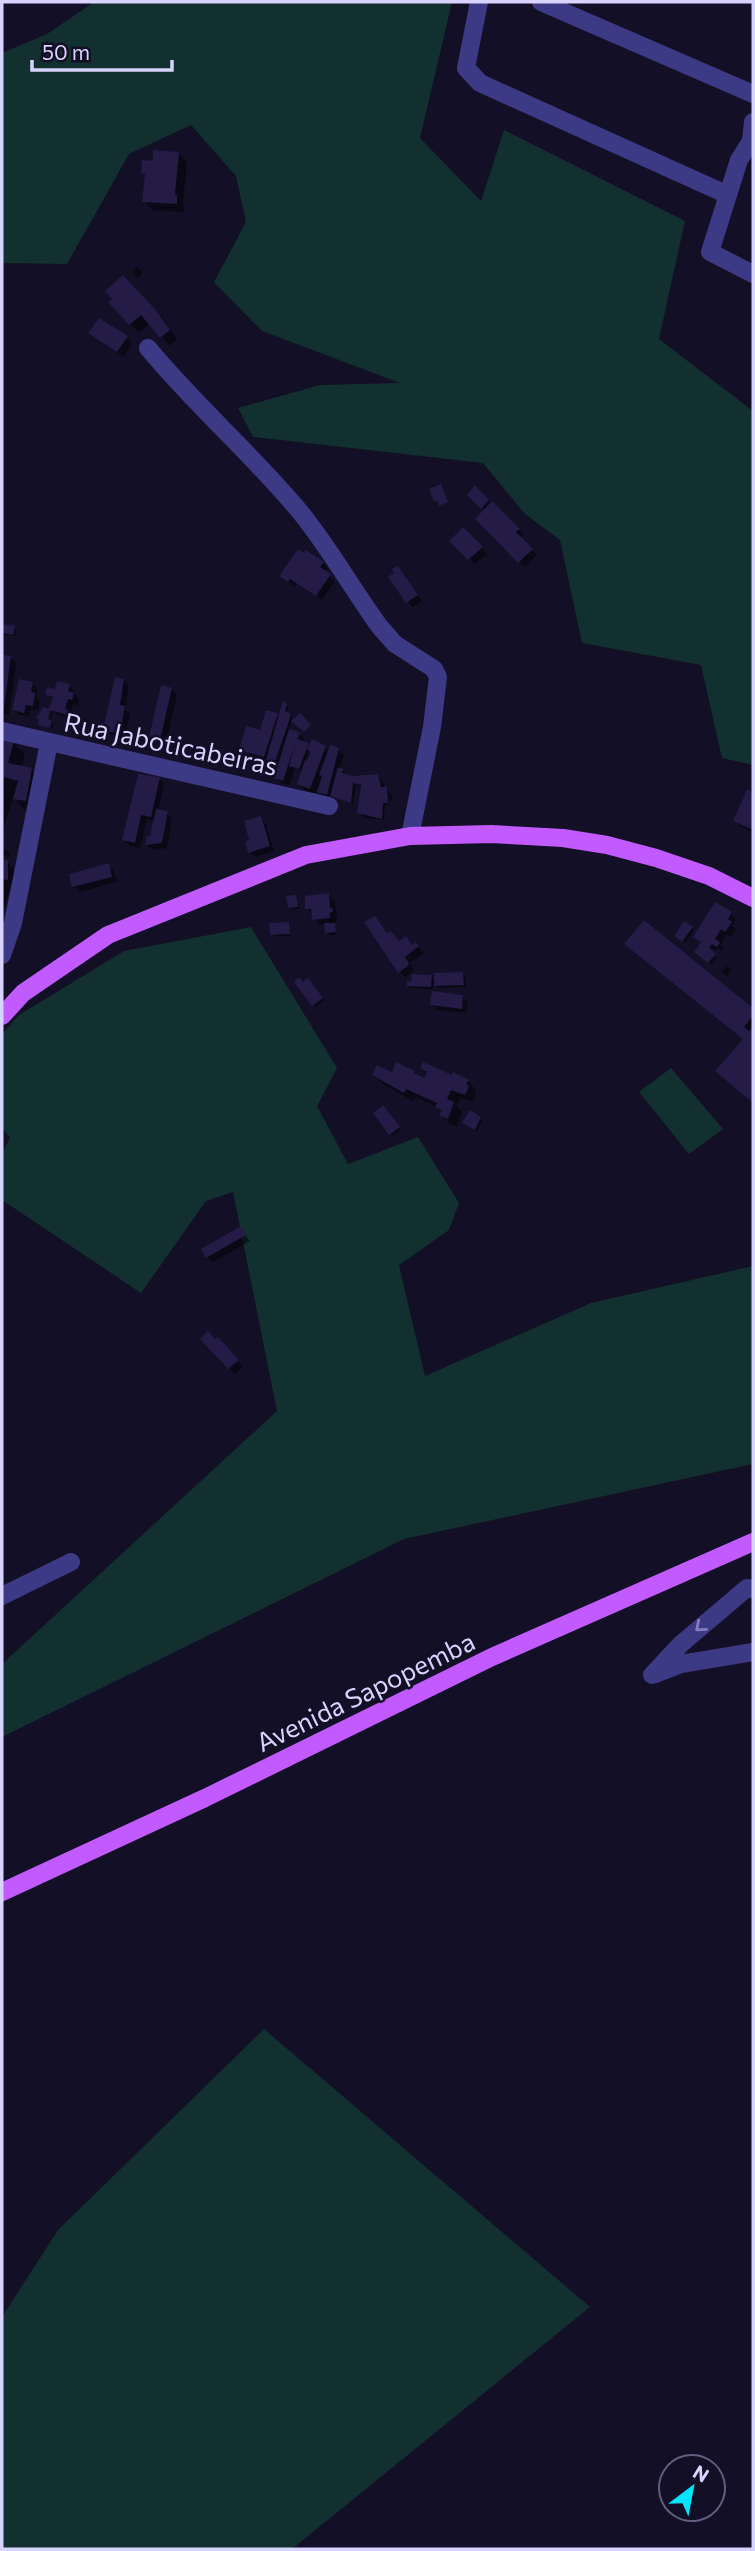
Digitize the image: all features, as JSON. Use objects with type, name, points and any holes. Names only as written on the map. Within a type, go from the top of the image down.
[{"type":"main road","points":[[2,1016],[23,993],[107,935],[306,855],[410,836],[491,834],[563,838],[607,845],[709,876],[753,898]]},
{"type":"main road","name":"Avenida Sapopemba","points":[[2,1892],[218,1792],[492,1657],[753,1542]]},
{"type":"street","points":[[480,2],[466,68],[480,83],[728,195]]},
{"type":"street","points":[[541,2],[753,94]]},
{"type":"street","points":[[753,122],[752,141],[739,160],[710,253],[753,274]]},
{"type":"street","points":[[148,348],[301,514],[380,627],[395,643],[434,669],[438,677],[432,727],[410,836]]},
{"type":"street","name":"Rua Jaboticabeiras","points":[[2,731],[329,806]]},
{"type":"street","points":[[2,955],[13,923],[49,743]]},
{"type":"street","points":[[2,1595],[71,1562]]},
{"type":"street","points":[[753,1589],[747,1588],[700,1626],[652,1675],[681,1664],[753,1652]]},
{"type":"green space","points":[[94,2],[452,2],[420,138],[481,201],[504,130],[685,221],[659,339],[753,411],[753,765],[722,758],[701,665],[582,643],[560,540],[525,514],[483,463],[253,437],[238,408],[320,385],[400,383],[262,331],[214,282],[246,222],[236,176],[191,125],[129,154],[67,264],[2,263],[2,53],[47,34]]},
{"type":"green space","points":[[251,927],[337,1068],[317,1106],[348,1164],[418,1137],[459,1203],[449,1230],[399,1265],[425,1376],[591,1303],[753,1266],[753,1464],[404,1539],[2,1737],[2,1664],[277,1411],[233,1192],[206,1201],[141,1293],[2,1200],[2,1153],[10,1138],[2,1128],[2,1034],[19,1015],[124,951]]},
{"type":"green space","points":[[671,1068],[723,1129],[689,1154],[639,1092]]},
{"type":"green space","points":[[264,2029],[590,2307],[292,2549],[2,2549],[2,2317],[58,2230]]},
{"type":"building","points":[[153,150],[179,152],[175,195],[177,204],[142,202],[145,174],[141,174],[142,160],[153,161]]},
{"type":"building","points":[[123,275],[155,309],[170,330],[160,338],[141,315],[129,325],[108,302],[112,299],[105,291]]},
{"type":"building","points":[[99,318],[128,336],[117,352],[88,333]]},
{"type":"building","points":[[441,484],[448,502],[439,506],[437,500],[434,502],[429,489]]},
{"type":"building","points":[[475,485],[489,500],[481,509],[467,495]]},
{"type":"building","points":[[492,501],[520,529],[516,532],[533,549],[518,563],[475,519]]},
{"type":"building","points":[[463,527],[483,547],[468,560],[449,541]]},
{"type":"building","points":[[298,549],[304,553],[306,550],[324,562],[320,567],[331,574],[316,596],[290,579],[288,582],[279,576]]},
{"type":"building","points":[[398,566],[418,595],[406,603],[388,577],[394,573],[392,569]]},
{"type":"building","points":[[2,624],[15,626],[13,635],[2,633]]},
{"type":"building","points":[[2,655],[11,656],[3,714],[2,714]]},
{"type":"building","points":[[115,677],[124,679],[120,705],[125,706],[120,734],[103,730]]},
{"type":"building","points":[[19,679],[33,682],[31,692],[35,693],[33,706],[26,705],[24,713],[12,710]]},
{"type":"building","points":[[57,681],[70,684],[68,691],[74,693],[72,700],[68,699],[65,709],[69,710],[67,715],[50,710],[50,728],[38,725],[39,719],[36,718],[43,707],[49,709],[53,697],[45,695],[47,687],[55,689]]},
{"type":"building","points":[[161,685],[172,688],[160,740],[149,737]]},
{"type":"building","points":[[283,700],[287,704],[285,711],[290,713],[290,718],[275,762],[266,760]]},
{"type":"building","points":[[266,710],[278,713],[264,757],[239,750],[246,726],[260,730]]},
{"type":"building","points":[[300,713],[311,725],[304,732],[291,721]]},
{"type":"building","points":[[289,729],[300,732],[298,739],[309,743],[299,769],[289,766],[295,744],[283,781],[274,778]]},
{"type":"building","points":[[2,737],[14,741],[8,763],[32,768],[26,801],[13,799],[18,781],[4,777],[2,783]]},
{"type":"building","points":[[312,739],[326,746],[310,789],[297,784],[305,760],[307,761],[311,752],[307,749]]},
{"type":"building","points":[[330,745],[339,748],[327,795],[317,792],[322,776],[319,775]]},
{"type":"building","points":[[223,755],[243,761],[241,769],[221,764]]},
{"type":"building","points":[[338,767],[343,769],[342,773],[353,776],[378,774],[381,787],[387,787],[388,803],[383,803],[382,819],[357,813],[361,785],[353,783],[351,803],[330,796]]},
{"type":"building","points":[[138,774],[160,777],[151,817],[141,815],[135,843],[122,840]]},
{"type":"building","points":[[747,789],[753,792],[753,830],[733,821]]},
{"type":"building","points":[[156,809],[168,811],[162,843],[145,845],[147,836],[150,836]]},
{"type":"building","points":[[261,816],[270,846],[248,853],[245,841],[249,840],[244,821]]},
{"type":"building","points":[[2,859],[8,860],[8,880],[2,879]]},
{"type":"building","points":[[109,863],[112,877],[72,887],[69,874]]},
{"type":"building","points":[[329,893],[330,908],[332,907],[333,912],[330,912],[330,918],[312,920],[311,909],[305,909],[305,896]]},
{"type":"building","points":[[296,895],[298,907],[288,908],[286,896]]},
{"type":"building","points":[[715,902],[732,912],[728,919],[732,922],[725,932],[721,929],[715,939],[720,942],[717,947],[712,944],[709,948],[716,954],[708,963],[694,952],[701,942],[693,937]]},
{"type":"building","points":[[375,916],[387,933],[391,931],[399,941],[406,936],[412,945],[416,942],[419,946],[405,957],[408,966],[398,973],[364,922]]},
{"type":"building","points":[[644,920],[753,1008],[753,1016],[744,1027],[749,1031],[753,1026],[753,1103],[715,1071],[743,1039],[624,944]]},
{"type":"building","points":[[684,921],[693,927],[682,942],[674,936]]},
{"type":"building","points":[[289,922],[290,934],[270,935],[269,923]]},
{"type":"building","points":[[324,923],[335,923],[336,932],[325,933]]},
{"type":"building","points":[[463,972],[464,985],[434,986],[434,973]]},
{"type":"building","points":[[412,974],[432,975],[431,987],[407,986]]},
{"type":"building","points":[[299,977],[303,982],[308,978],[323,998],[312,1006],[294,982]]},
{"type":"building","points":[[432,991],[463,995],[462,1009],[430,1005]]},
{"type":"building","points":[[396,1062],[424,1078],[427,1072],[420,1068],[423,1062],[469,1080],[465,1095],[451,1090],[447,1099],[454,1102],[448,1119],[439,1115],[442,1110],[435,1107],[437,1103],[406,1089],[404,1093],[372,1075],[377,1065],[392,1072]]},
{"type":"building","points":[[383,1105],[400,1127],[389,1135],[373,1113]]},
{"type":"building","points":[[470,1110],[481,1117],[475,1130],[462,1123]]},
{"type":"building","points":[[241,1226],[246,1235],[206,1258],[201,1249]]},
{"type":"building","points":[[208,1331],[215,1339],[218,1337],[239,1360],[228,1369],[200,1339]]}]
